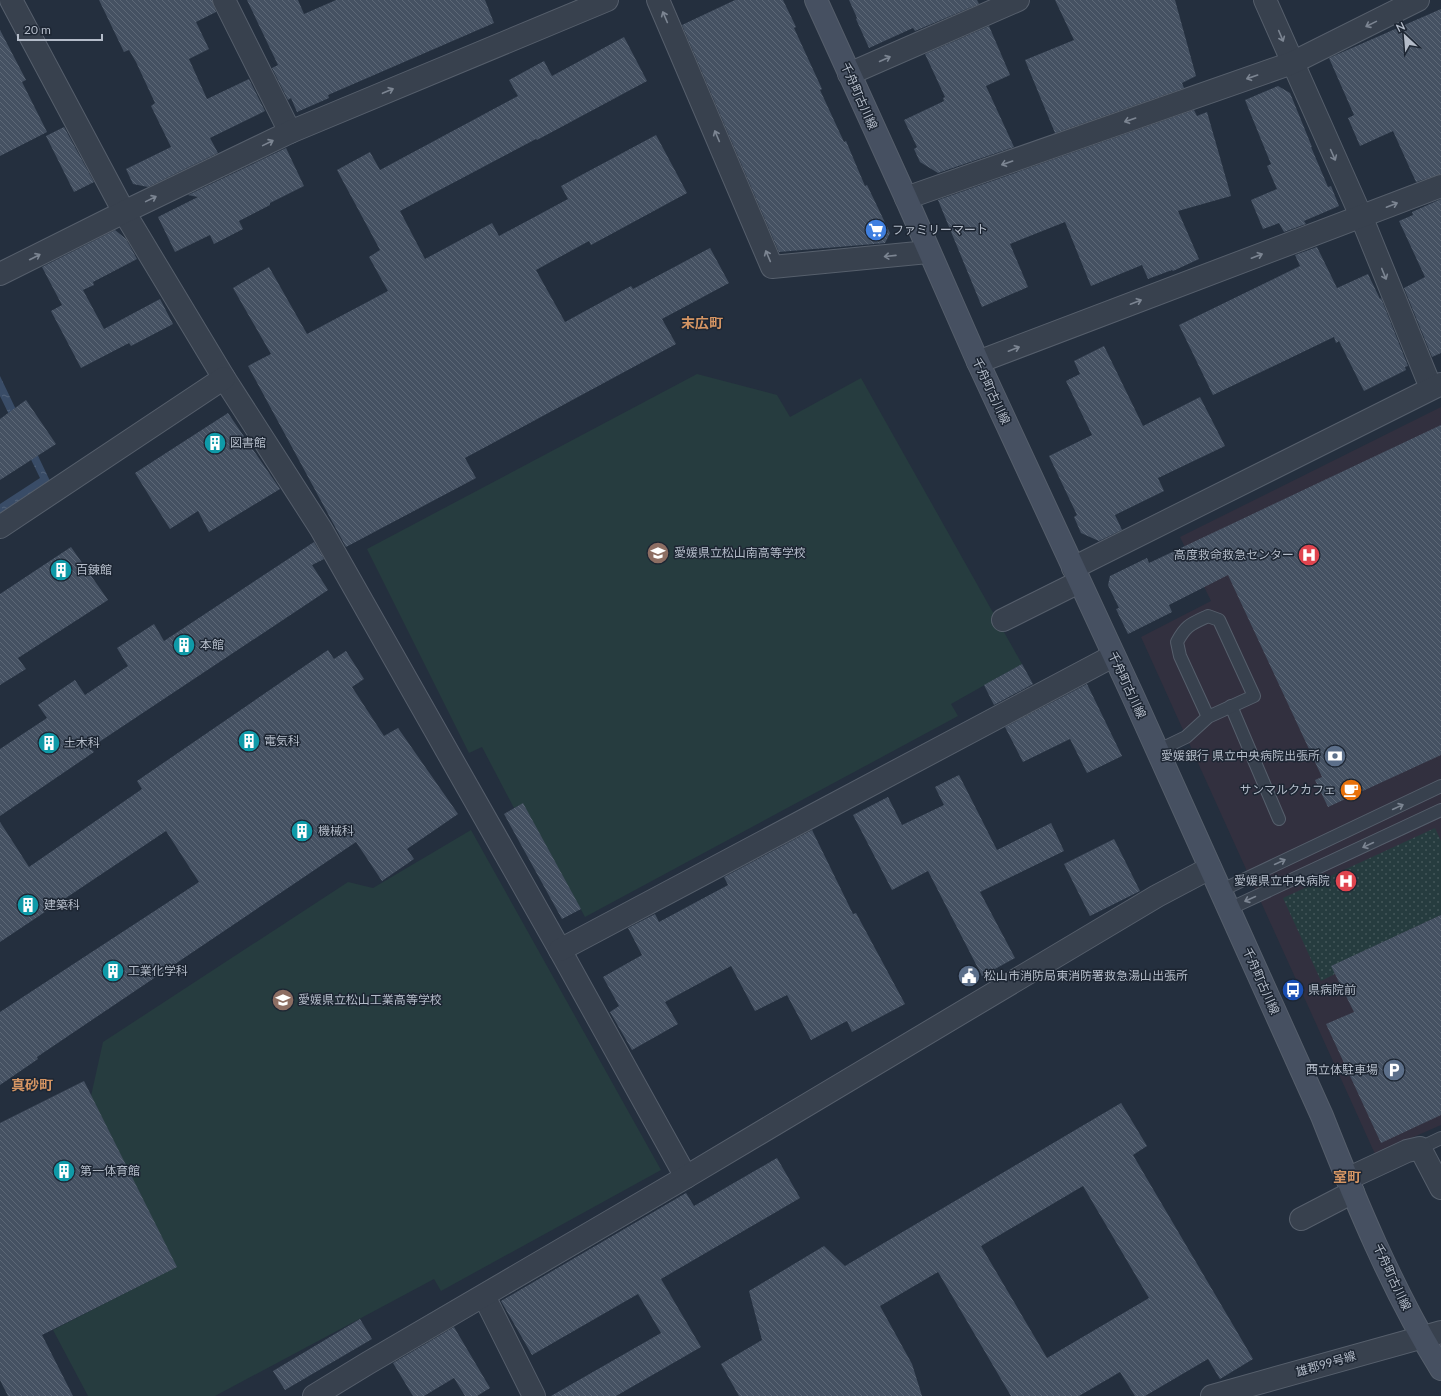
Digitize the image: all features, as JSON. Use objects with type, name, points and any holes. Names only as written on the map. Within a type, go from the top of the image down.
[{"type":"street","points":[[11,0],[124,212],[224,378],[321,529],[560,950],[686,1177]]},
{"type":"street","points":[[224,0],[290,132]]},
{"type":"street","points":[[0,274],[290,132],[607,0]]},
{"type":"street","points":[[658,0],[772,267],[928,252]]},
{"type":"street","name":"千舟町古川線","points":[[816,0],[906,198],[928,252],[1157,751],[1322,1116],[1350,1186],[1391,1277],[1431,1335],[1441,1369]]},
{"type":"street","points":[[849,74],[1018,0]]},
{"type":"street","points":[[1003,620],[1076,575],[1436,386],[1265,0]]},
{"type":"street","points":[[906,198],[1292,63],[1418,0]]},
{"type":"street","points":[[978,362],[1441,186]]},
{"type":"street","points":[[0,527],[224,378]]},
{"type":"street","points":[[560,950],[1113,656]]},
{"type":"street","points":[[314,1396],[686,1177],[1157,896],[1210,868]]},
{"type":"street","points":[[1301,1219],[1350,1186],[1407,1151],[1420,1148],[1441,1188]]},
{"type":"street","points":[[484,1296],[534,1396]]},
{"type":"street","name":"雄郡99号線","points":[[1212,1396],[1240,1392],[1431,1335]]},
{"type":"lane","points":[[1157,751],[1186,738],[1208,717],[1254,696],[1219,620],[1208,616],[1191,624],[1183,631],[1177,642],[1180,656],[1208,717]]},
{"type":"lane","points":[[1231,706],[1280,819]]},
{"type":"lane","points":[[1224,900],[1441,786]]},
{"type":"lane","points":[[1224,900],[1441,810]]},
{"type":"lane","points":[[1420,1148],[1441,1138]]},
{"type":"shaded area","name":"愛媛県立中央病院","points":[[1441,407],[1441,1125],[1375,1154],[1141,637],[1211,601],[1180,537]]},
{"type":"green space","points":[[697,374],[777,395],[790,417],[861,378],[1022,664],[951,704],[958,716],[585,917],[523,804],[514,808],[482,747],[469,753],[367,549]]},
{"type":"green space","points":[[1435,828],[1441,841],[1441,915],[1332,966],[1335,974],[1321,981],[1283,898]]},
{"type":"green space","points":[[471,830],[661,1170],[441,1291],[434,1279],[215,1396],[88,1396],[53,1330],[176,1267],[91,1096],[103,1042],[348,882],[373,888]]},
{"type":"water","points":[[0,376],[50,481],[0,515],[0,504],[40,478],[0,396]]},
{"type":"building","points":[[99,0],[212,0],[216,12],[196,22],[209,49],[189,59],[207,99],[249,79],[265,111],[210,138],[218,153],[148,187],[133,184],[126,169],[171,147],[151,106],[155,103],[136,62],[129,50],[124,52]]},
{"type":"building","points":[[247,0],[298,0],[304,14],[336,0],[485,0],[494,23],[328,95],[329,98],[297,112],[291,98],[288,100],[272,68],[278,65]]},
{"type":"building","points":[[735,0],[783,0],[822,89],[820,90],[844,142],[846,141],[865,186],[867,185],[890,233],[885,243],[779,252],[682,25]]},
{"type":"building","points":[[849,0],[977,0],[979,4],[915,31],[913,28],[869,48]]},
{"type":"building","points":[[1055,0],[1175,0],[1196,76],[1182,83],[1184,88],[1055,133],[1025,60],[1074,40]]},
{"type":"building","points":[[1441,9],[1441,174],[1416,182],[1393,131],[1360,146],[1348,118],[1354,115],[1329,58]]},
{"type":"building","points":[[989,26],[1010,75],[986,86],[1014,147],[938,173],[920,162],[914,149],[917,147],[904,120],[944,101],[943,98],[945,97],[925,54]]},
{"type":"building","points":[[0,30],[26,80],[22,82],[47,132],[0,156]]},
{"type":"building","points":[[624,37],[647,81],[400,211],[425,259],[492,223],[499,236],[568,199],[561,186],[656,135],[687,193],[591,245],[589,241],[536,270],[565,322],[631,286],[633,289],[710,248],[729,283],[662,319],[676,344],[465,458],[476,478],[346,547],[248,366],[271,354],[233,288],[269,267],[307,334],[388,291],[369,257],[380,250],[337,170],[370,152],[380,170],[518,96],[509,80],[544,61],[552,76]]},
{"type":"building","points":[[1278,86],[1290,93],[1328,187],[1331,186],[1339,206],[1304,221],[1306,224],[1284,232],[1279,223],[1263,229],[1251,200],[1277,189],[1267,166],[1271,164],[1245,100]]},
{"type":"building","points":[[1194,110],[1197,116],[1207,112],[1231,196],[1178,211],[1199,259],[1173,271],[1172,270],[1148,279],[1142,265],[1091,286],[1065,222],[1010,244],[1028,287],[982,307],[938,200]]},
{"type":"building","points":[[64,127],[94,182],[74,192],[46,136]]},
{"type":"building","points":[[286,148],[304,186],[239,221],[243,229],[214,244],[210,235],[175,252],[158,217],[198,197],[188,195]]},
{"type":"building","points":[[1441,199],[1441,353],[1432,357],[1404,288],[1425,277],[1399,221],[1413,215],[1412,212]]},
{"type":"building","points":[[115,230],[126,239],[137,259],[93,282],[94,285],[83,290],[104,329],[160,299],[173,324],[131,346],[129,343],[81,368],[51,311],[62,305],[42,267]]},
{"type":"building","points":[[1317,247],[1337,288],[1368,274],[1380,299],[1381,298],[1408,366],[1405,367],[1406,370],[1364,391],[1339,341],[1336,343],[1334,337],[1213,395],[1179,325],[1300,266],[1295,255]]},
{"type":"building","points":[[1104,346],[1143,426],[1200,397],[1225,446],[1158,478],[1164,491],[1115,515],[1122,530],[1099,541],[1081,533],[1074,517],[1077,515],[1049,456],[1092,435],[1066,381],[1080,374],[1074,361]]},
{"type":"building","points":[[26,400],[56,444],[0,480],[0,419]]},
{"type":"building","name":"図書館","points":[[228,413],[280,489],[209,532],[198,511],[170,529],[135,473]]},
{"type":"building","points":[[1441,425],[1441,755],[1328,807],[1315,780],[1322,777],[1228,575],[1169,605],[1172,612],[1128,634],[1116,609],[1119,608],[1108,585],[1110,576],[1147,558],[1149,563]]},
{"type":"building","name":"本館","points":[[314,542],[324,559],[312,565],[328,590],[90,748],[94,752],[0,816],[0,749],[47,718],[38,705],[75,680],[85,695],[128,666],[117,648],[154,624],[164,641]]},
{"type":"building","name":"百錬館","points":[[71,547],[108,600],[18,658],[26,669],[0,685],[0,594]]},
{"type":"building","points":[[328,650],[334,659],[346,651],[364,679],[352,687],[384,736],[398,728],[458,814],[407,849],[414,859],[382,881],[356,842],[37,1057],[38,1059],[0,1085],[0,1012],[199,882],[166,831],[0,942],[0,822],[29,867],[142,789],[137,781]]},
{"type":"building","points":[[1022,664],[1033,684],[994,705],[984,685]]},
{"type":"building","points":[[1087,684],[1122,756],[1087,773],[1070,739],[1023,762],[1005,727]]},
{"type":"building","points":[[959,775],[997,850],[1051,823],[1064,851],[980,892],[1015,958],[982,976],[928,871],[892,890],[853,815],[888,797],[902,825],[944,805],[935,787]]},
{"type":"building","points":[[523,803],[581,909],[562,919],[504,814]]},
{"type":"building","points":[[812,830],[853,914],[856,913],[905,1004],[852,1032],[847,1021],[811,1040],[787,995],[755,1011],[731,966],[665,1002],[678,1024],[632,1050],[610,1012],[619,1006],[603,977],[642,955],[628,928],[655,914],[659,922],[728,885],[724,877]]},
{"type":"building","points":[[1114,839],[1140,891],[1090,916],[1064,864]]},
{"type":"building","name":"西立体駐車場","points":[[1441,915],[1441,1115],[1381,1143],[1326,1024],[1354,1012],[1331,966]]},
{"type":"building","name":"第一体育館","points":[[84,1081],[177,1267],[42,1335],[73,1396],[8,1396],[0,1380],[0,1123]]},
{"type":"building","points":[[1121,1103],[1147,1146],[1133,1155],[1253,1359],[1220,1379],[1208,1359],[1145,1396],[1135,1396],[1120,1372],[1079,1396],[1011,1396],[938,1272],[880,1306],[912,1364],[922,1396],[739,1396],[721,1364],[762,1340],[749,1291],[824,1246],[845,1266]],"holes":[[[1083,1186],[1149,1298],[1047,1358],[981,1246]]]},
{"type":"building","points":[[777,1158],[800,1198],[661,1279],[701,1347],[616,1396],[551,1396],[661,1333],[638,1294],[532,1355],[501,1301],[686,1193],[694,1206]]},
{"type":"building","points":[[360,1319],[372,1339],[285,1390],[273,1371]]},
{"type":"building","points":[[454,1327],[490,1388],[477,1396],[465,1396],[454,1378],[424,1396],[413,1396],[393,1363]]},
{"type":"place","name":"ファミリーマート","points":[[876,230]]},
{"type":"place","name":"図書館","points":[[215,443]]},
{"type":"place","name":"愛媛県立松山南高等学校","points":[[658,553]]},
{"type":"place","name":"高度救命救急センター","points":[[1309,555]]},
{"type":"place","name":"百錬館","points":[[61,570]]},
{"type":"place","name":"本館","points":[[184,645]]},
{"type":"place","name":"電気科","points":[[249,741]]},
{"type":"place","name":"土木科","points":[[49,743]]},
{"type":"place","name":"愛媛銀行 県立中央病院出張所","points":[[1335,756]]},
{"type":"place","name":"サンマルクカフェ","points":[[1351,790]]},
{"type":"place","name":"機械科","points":[[302,831]]},
{"type":"place","name":"愛媛県立中央病院","points":[[1346,881]]},
{"type":"place","name":"建築科","points":[[28,905]]},
{"type":"place","name":"工業化学科","points":[[113,971]]},
{"type":"place","name":"松山市消防局東消防署救急湯山出張所","points":[[969,976]]},
{"type":"place","name":"県病院前","points":[[1293,990]]},
{"type":"place","name":"愛媛県立松山工業高等学校","points":[[283,1000]]},
{"type":"place","name":"西立体駐車場","points":[[1394,1070]]},
{"type":"place","name":"第一体育館","points":[[64,1171]]},
{"type":"district","name":"末広町","points":[[702,323]]},
{"type":"district","name":"真砂町","points":[[32,1085]]},
{"type":"district","name":"室町","points":[[1347,1177]]}]
